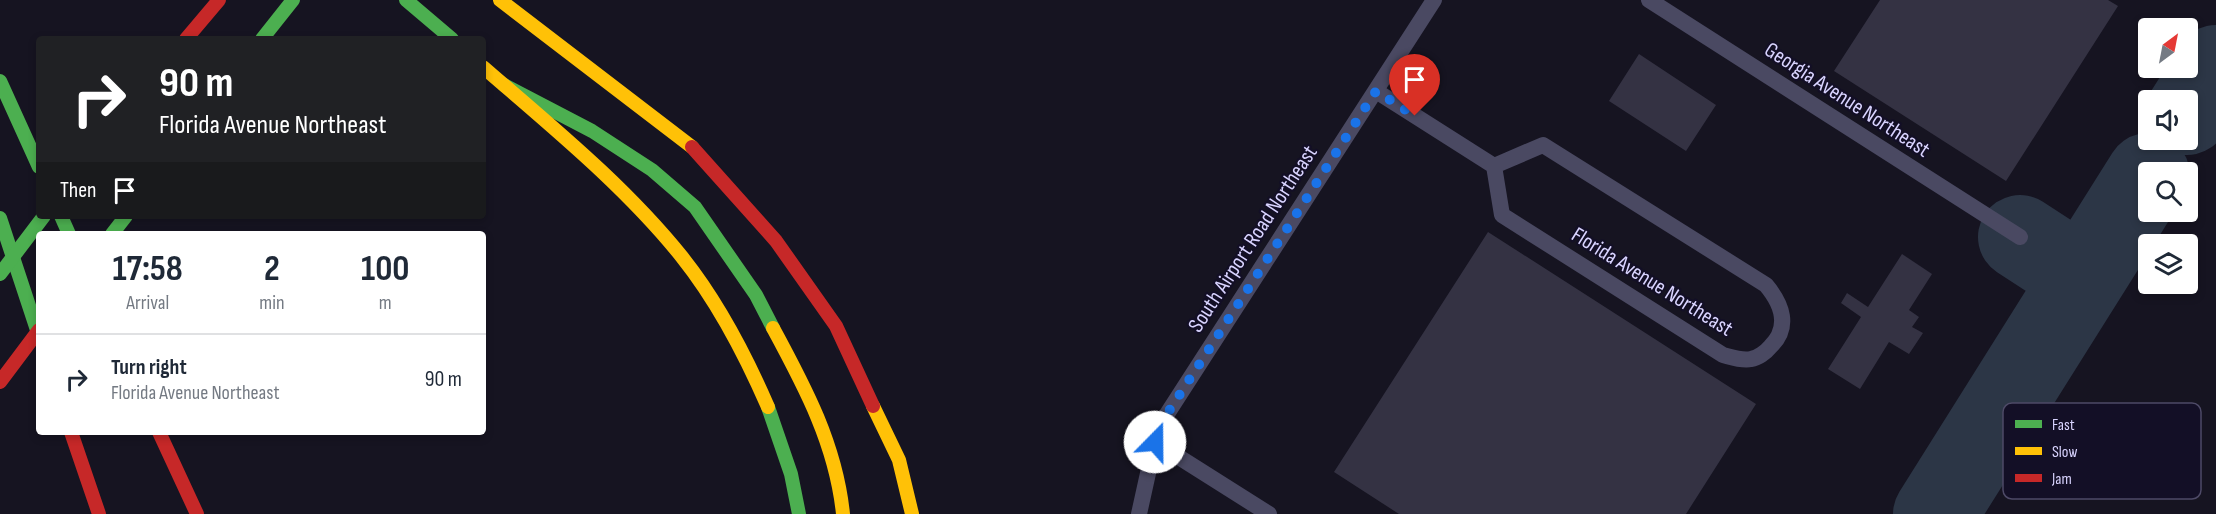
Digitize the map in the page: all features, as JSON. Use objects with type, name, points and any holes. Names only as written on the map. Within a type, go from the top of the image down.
[{"type":"main road","points":[[189,36],[219,0]]},
{"type":"main road","points":[[264,36],[292,0]]},
{"type":"main road","points":[[406,0],[448,36]]},
{"type":"main road","points":[[500,0],[627,95],[699,153],[776,241],[836,326],[899,460],[912,514]]},
{"type":"main road","points":[[486,69],[586,159],[664,236],[716,306],[763,394],[797,493],[799,514]]},
{"type":"main road","points":[[0,81],[36,160]]},
{"type":"main road","points":[[504,85],[612,144],[652,170],[695,207],[756,295],[816,408],[841,493],[843,514]]},
{"type":"main road","points":[[0,218],[36,327]]},
{"type":"main road","points":[[0,274],[42,219]]},
{"type":"main road","points":[[114,231],[124,219]]},
{"type":"main road","points":[[0,381],[36,334]]},
{"type":"main road","points":[[72,435],[99,514]]},
{"type":"main road","points":[[160,435],[196,514]]},
{"type":"lane","name":"South Airport Road Northeast","points":[[1139,514],[1158,428],[1434,0]]},
{"type":"lane","name":"Georgia Avenue Northeast","points":[[1649,0],[2020,237]]},
{"type":"lane","points":[[1376,91],[1494,166]]},
{"type":"lane","name":"Florida Avenue Northeast","points":[[1543,146],[1553,152],[1766,285],[1777,298],[1782,313],[1783,327],[1776,341],[1766,352],[1751,360],[1723,355],[1502,215],[1494,166],[1543,146]]},
{"type":"lane","points":[[1155,442],[1269,514]]},
{"type":"building","points":[[1880,0],[2108,0],[2118,6],[2006,181],[1834,71]]},
{"type":"building","points":[[1639,54],[1716,105],[1686,151],[1609,101]]},
{"type":"building","points":[[1488,232],[1756,404],[1686,514],[1399,514],[1334,472]]},
{"type":"building","points":[[1902,254],[1932,274],[1909,310],[1919,317],[1912,327],[1923,333],[1909,354],[1889,342],[1860,389],[1828,369],[1861,317],[1841,303],[1847,293],[1868,307]]},
{"type":"taxiway","points":[[2198,96],[2216,67]]},
{"type":"taxiway","points":[[2005,403],[2138,191]]},
{"type":"taxiway","points":[[2020,237],[2083,278]]},
{"type":"taxiway","points":[[1935,514],[2003,406]]},
{"type":"traffic: fast","points":[[264,36],[293,0]]},
{"type":"traffic: fast","points":[[406,0],[448,36]]},
{"type":"traffic: fast","points":[[0,81],[36,160]]},
{"type":"traffic: fast","points":[[504,85],[592,131],[652,170],[695,207],[756,295],[773,328]]},
{"type":"traffic: fast","points":[[0,218],[36,327]]},
{"type":"traffic: fast","points":[[0,274],[42,219]]},
{"type":"traffic: fast","points":[[62,219],[68,231]]},
{"type":"traffic: fast","points":[[114,231],[124,219]]},
{"type":"traffic: fast","points":[[768,407],[791,474],[799,514]]},
{"type":"traffic: slow","points":[[500,0],[692,147]]},
{"type":"traffic: slow","points":[[486,70],[612,181],[682,257],[730,329],[768,407]]},
{"type":"traffic: slow","points":[[773,328],[807,395],[826,440],[834,464],[843,514]]},
{"type":"traffic: slow","points":[[873,406],[899,460],[912,514]]},
{"type":"traffic: jam","points":[[189,36],[219,0]]},
{"type":"traffic: jam","points":[[692,147],[776,241],[836,326],[873,406]]},
{"type":"traffic: jam","points":[[0,382],[36,334]]},
{"type":"traffic: jam","points":[[72,435],[99,514]]},
{"type":"traffic: jam","points":[[160,435],[197,514]]},
{"type":"route","points":[[1155,442],[1158,428],[1376,91],[1415,116]]}]
